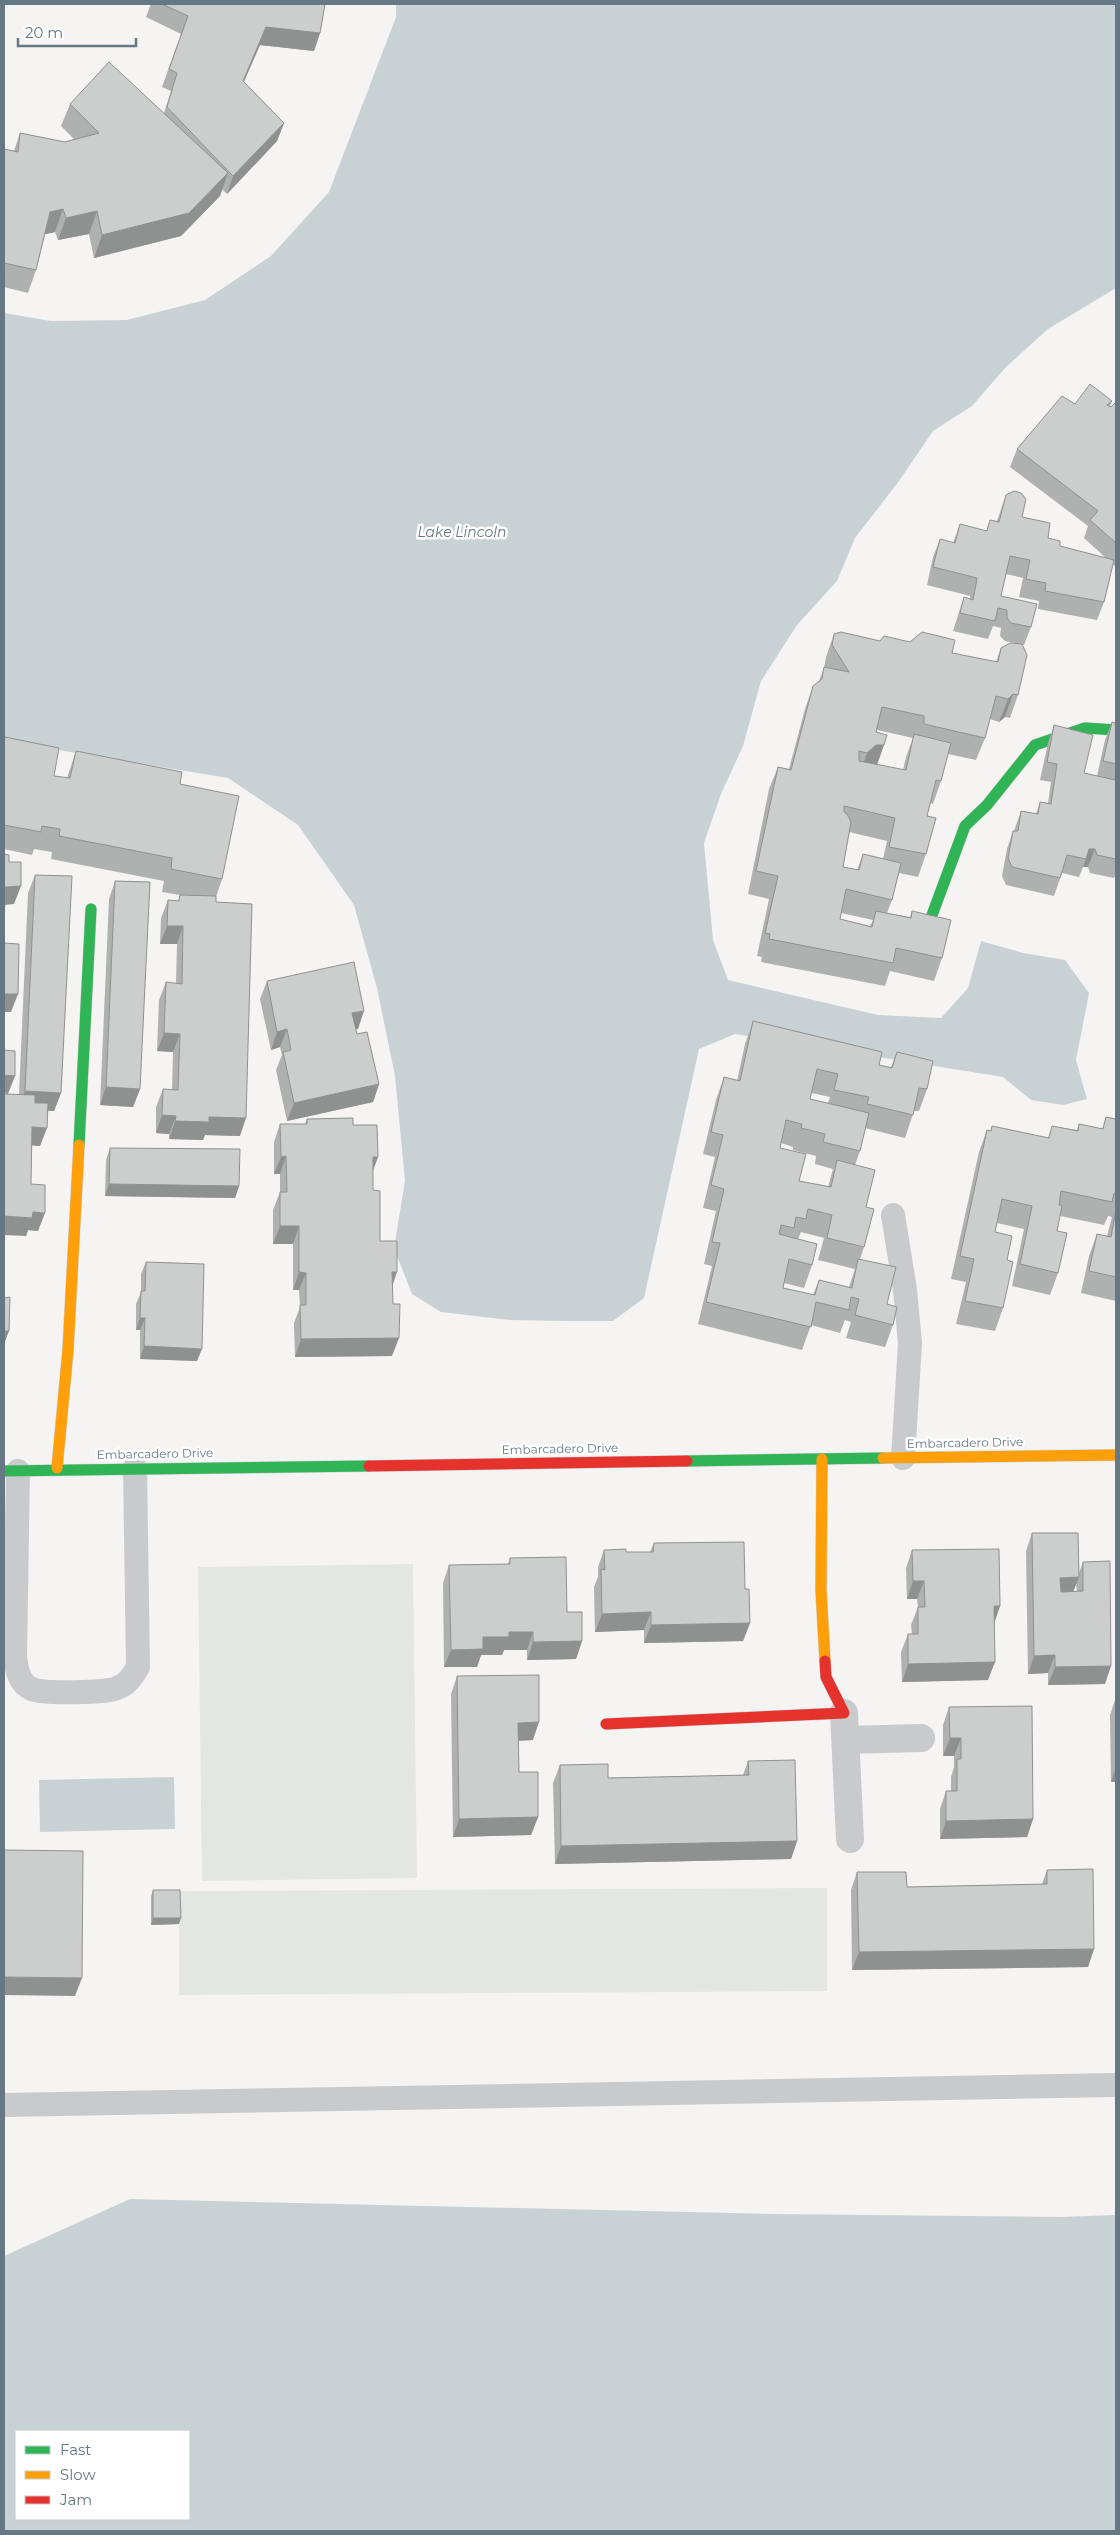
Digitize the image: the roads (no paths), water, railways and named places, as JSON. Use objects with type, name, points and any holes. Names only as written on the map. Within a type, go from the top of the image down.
[{"type":"street","points":[[925,934],[965,826],[987,805],[1035,745],[1084,728],[1116,730]]},
{"type":"street","points":[[57,1468],[68,1350],[91,909]]},
{"type":"street","name":"Embarcadero Drive","points":[[11,1471],[57,1468],[1116,1455]]},
{"type":"street","points":[[822,1459],[822,1590],[826,1677],[844,1713],[850,1839]]},
{"type":"street","points":[[606,1724],[844,1713]]},
{"type":"street","points":[[846,1740],[921,1738]]},
{"type":"lane","points":[[893,1215],[905,1290],[910,1343],[903,1458]]},
{"type":"lane","points":[[11,1471],[17,1675],[31,1689],[45,1693],[115,1690],[130,1681],[138,1667],[135,1468]]},
{"type":"lane","points":[[4,2105],[1116,2085]]},
{"type":"water","name":"Lake Lincoln","points":[[396,4],[1116,4],[1116,288],[1048,329],[1006,367],[972,406],[933,431],[899,481],[855,538],[837,581],[797,625],[761,681],[743,746],[721,794],[704,843],[713,940],[728,980],[878,1015],[941,1018],[968,988],[981,941],[1023,953],[1065,960],[1089,993],[1076,1060],[1087,1099],[1063,1105],[1031,1100],[1003,1077],[735,1034],[699,1049],[644,1298],[613,1321],[511,1320],[441,1312],[412,1294],[394,1248],[405,1181],[395,1076],[377,988],[354,905],[298,825],[228,778],[4,741],[4,313],[51,321],[127,320],[205,300],[271,256],[329,192],[396,17]]},
{"type":"water","points":[[174,1777],[175,1829],[40,1832],[39,1780]]},
{"type":"water","points":[[130,2199],[772,2214],[1060,2217],[1116,2215],[1116,2531],[4,2531],[4,2256]]}]
